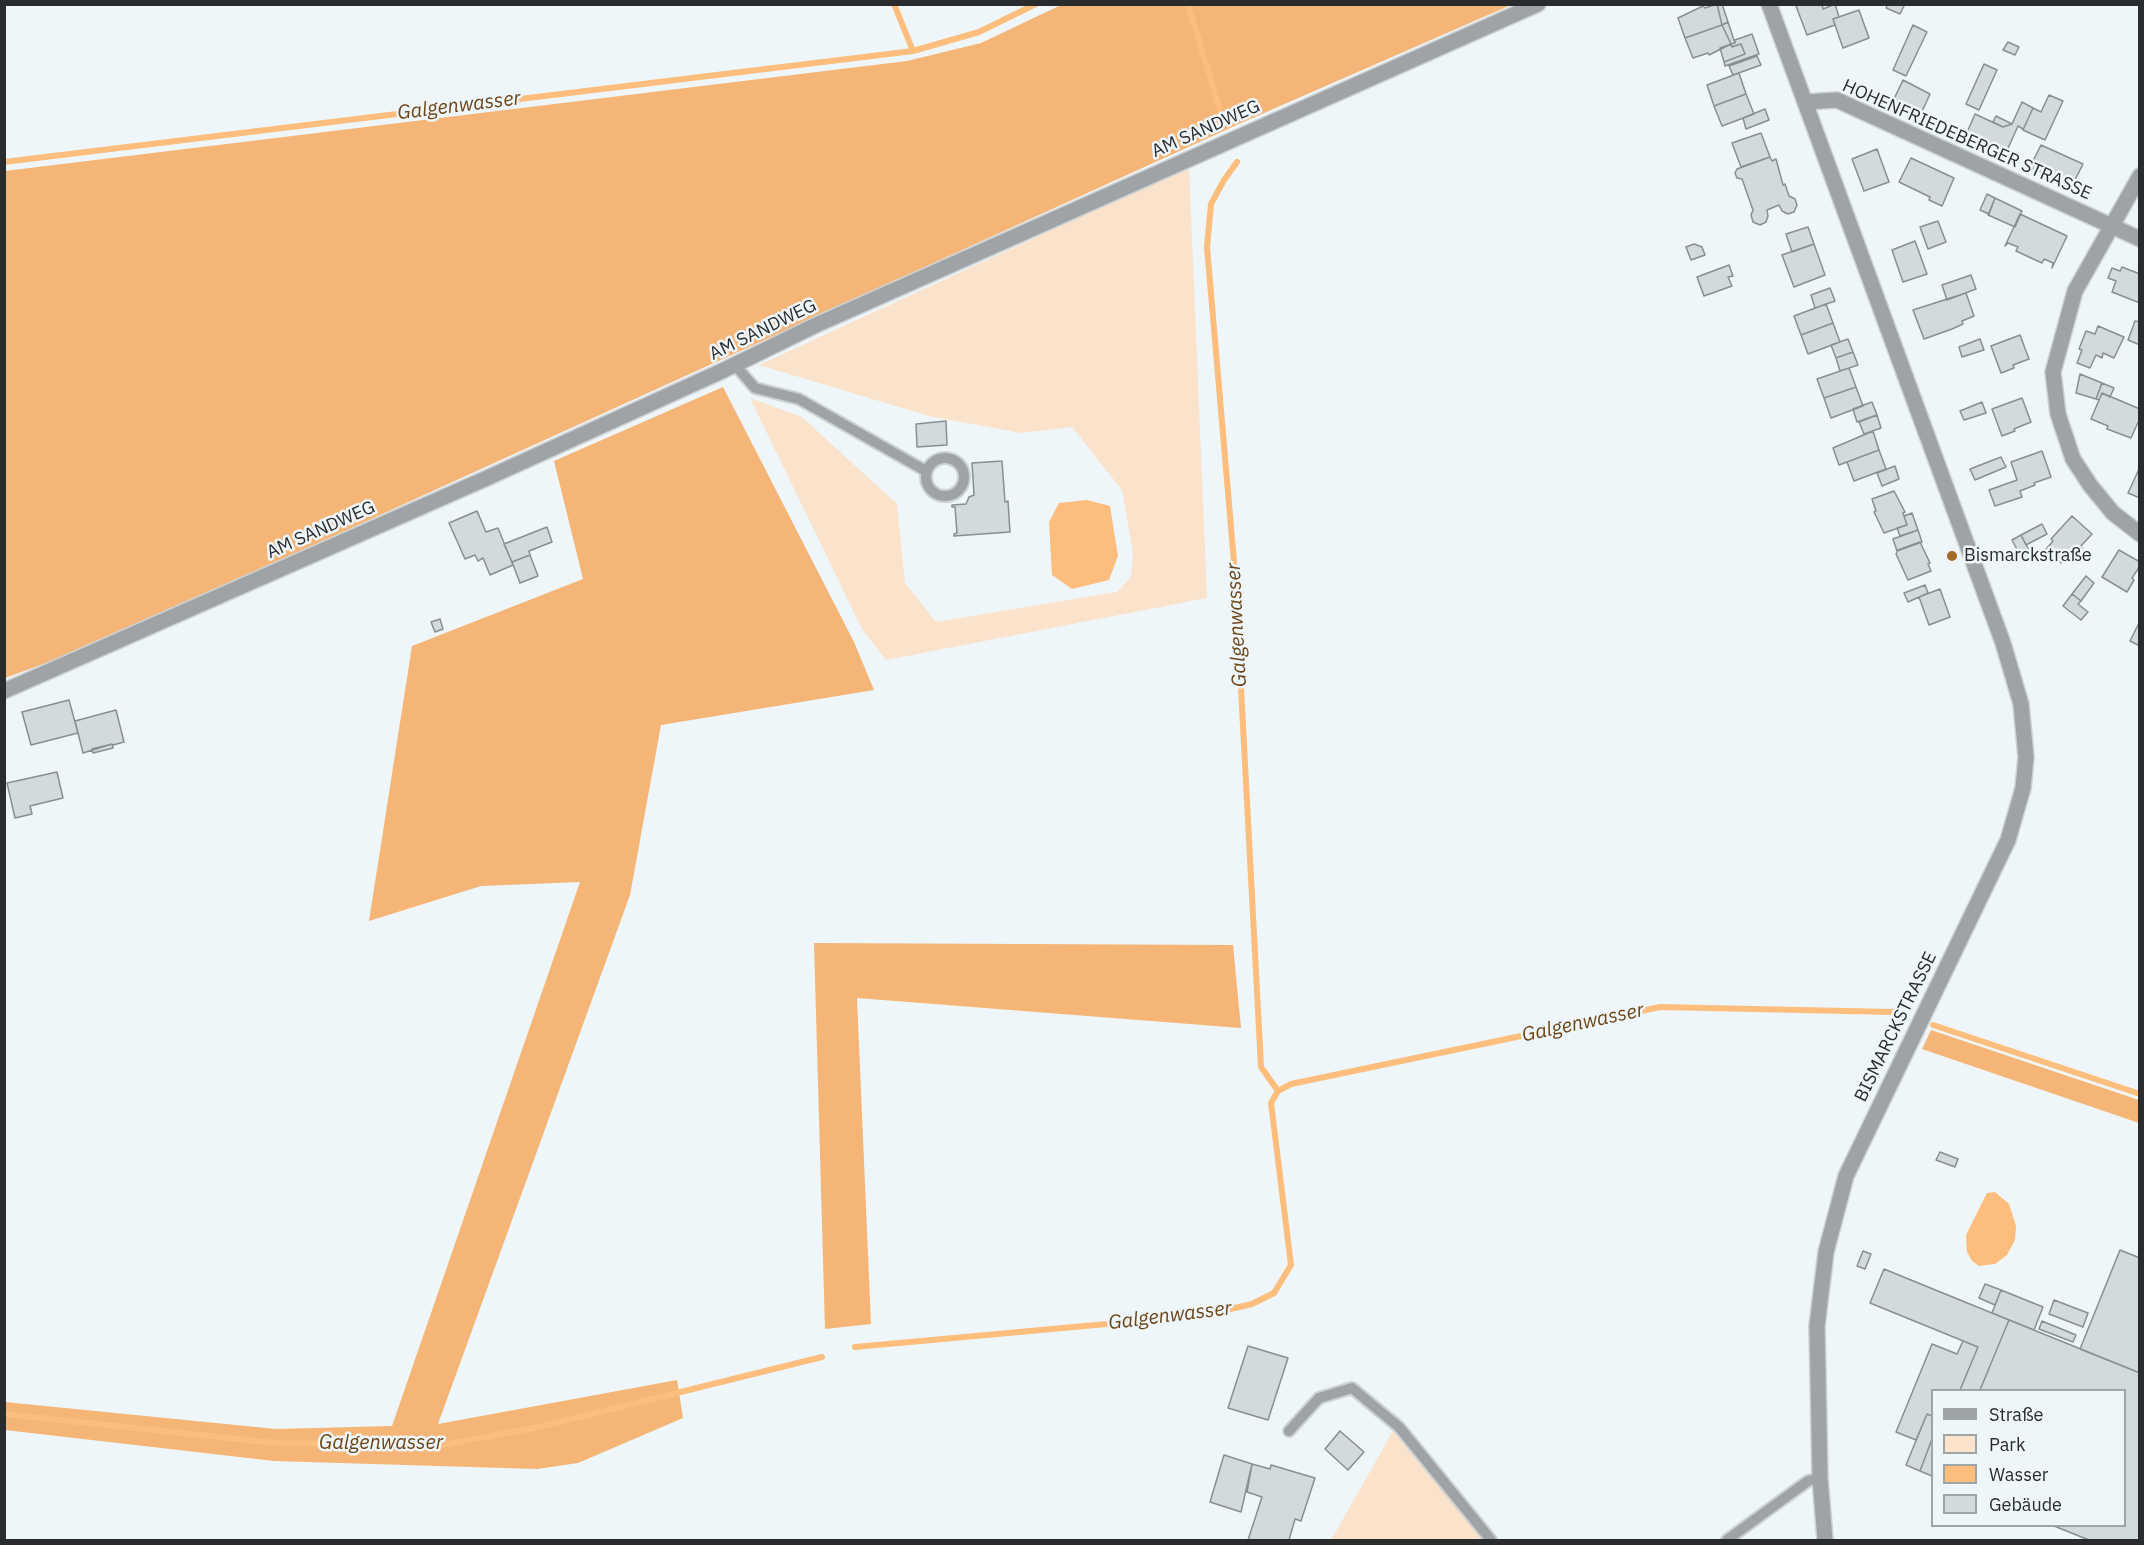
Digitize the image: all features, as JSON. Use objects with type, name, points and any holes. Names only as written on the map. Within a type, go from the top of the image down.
[{"type":"street","name":"AM SANDWEG","points":[[4,691],[486,478],[735,365],[827,320],[1538,4]]},
{"type":"street","name":"BISMARCKSTRASSE","points":[[1768,4],[2014,675],[2021,704],[2025,758],[2023,788],[2008,840],[1846,1176],[1826,1252],[1817,1326],[1824,1540]]},
{"type":"street","name":"HOHENFRIEDEBERGER STRASSE","points":[[1805,102],[1837,100],[2139,239]]},
{"type":"street","points":[[2139,176],[2075,291],[2053,372],[2058,414],[2073,459],[2090,485],[2113,513],[2139,534]]},
{"type":"lane","points":[[735,365],[755,388],[799,399],[926,471]]},
{"type":"lane","points":[[1289,1431],[1319,1398],[1352,1388],[1399,1427],[1491,1540]]},
{"type":"lane","points":[[1727,1540],[1808,1481],[1821,1478]]},
{"type":"green space","points":[[1189,167],[1207,598],[886,660],[862,629],[750,398],[802,417],[897,504],[905,583],[936,622],[1117,592],[1131,577],[1133,554],[1122,490],[1072,427],[1021,433],[929,416],[759,365]]},
{"type":"green space","points":[[1393,1431],[1484,1540],[1331,1540]]},
{"type":"shaded area","points":[[1061,5],[1511,5],[1239,124],[90,647],[5,678],[5,171],[907,61],[981,43]]},
{"type":"shaded area","points":[[723,387],[854,642],[874,690],[661,725],[630,895],[438,1424],[677,1380],[683,1418],[578,1463],[537,1469],[274,1461],[5,1430],[5,1402],[276,1429],[392,1426],[580,882],[481,886],[369,921],[412,646],[583,579],[554,461]]},
{"type":"shaded area","points":[[814,943],[1233,945],[1241,1028],[857,998],[871,1324],[825,1329]]},
{"type":"shaded area","points":[[1931,1030],[2139,1100],[2139,1123],[1922,1049]]},
{"type":"water","points":[[1087,500],[1110,506],[1118,556],[1109,580],[1072,589],[1052,575],[1049,522],[1059,503]]},
{"type":"water","points":[[1995,1192],[2009,1204],[2016,1226],[2015,1240],[2007,1255],[1995,1264],[1979,1266],[1972,1261],[1967,1252],[1966,1235],[1987,1193]]},
{"type":"building","points":[[1717,4],[1722,25],[1685,38],[1678,18],[1703,6],[1705,8]]},
{"type":"building","points":[[1717,4],[1722,4],[1728,22],[1722,25]]},
{"type":"building","points":[[1822,4],[1823,9],[1835,4],[1839,17],[1833,19],[1835,25],[1807,35],[1796,6]]},
{"type":"building","points":[[1888,4],[1905,4],[1900,14],[1886,8]]},
{"type":"building","points":[[1859,10],[1869,38],[1843,48],[1833,19]]},
{"type":"building","points":[[1728,22],[1735,43],[1731,44],[1722,25]]},
{"type":"building","points":[[1722,25],[1731,44],[1709,55],[1708,53],[1693,58],[1685,38]]},
{"type":"building","points":[[1913,25],[1927,32],[1906,76],[1893,70]]},
{"type":"building","points":[[1752,34],[1759,54],[1725,66],[1724,62],[1745,54],[1741,44],[1732,47],[1731,44],[1735,43],[1735,40]]},
{"type":"building","points":[[2008,42],[2019,47],[2015,55],[2003,50]]},
{"type":"building","points":[[1731,44],[1732,47],[1741,44],[1745,54],[1724,62],[1720,48]]},
{"type":"building","points":[[1757,56],[1761,65],[1733,75],[1729,66]]},
{"type":"building","points":[[1984,64],[1997,70],[1979,110],[1966,104]]},
{"type":"building","points":[[1739,73],[1746,94],[1714,106],[1707,85]]},
{"type":"building","points":[[1903,80],[1930,94],[1920,116],[1892,103]]},
{"type":"building","points":[[1746,94],[1754,114],[1722,126],[1714,106]]},
{"type":"building","points":[[2049,95],[2063,101],[2045,140],[2023,130],[2033,108],[2041,112]]},
{"type":"building","points":[[2022,102],[2033,108],[2023,130],[2018,126],[2005,155],[1965,137],[1975,114],[2003,127],[2012,124]]},
{"type":"building","points":[[1765,109],[1769,120],[1746,129],[1743,118]]},
{"type":"building","points":[[1996,116],[2012,124],[2003,127],[1993,122]]},
{"type":"building","points":[[1761,133],[1770,157],[1741,167],[1732,143]]},
{"type":"building","points":[[2041,145],[2083,164],[2072,186],[2030,167]]},
{"type":"building","points":[[1877,149],[1889,182],[1864,191],[1852,159]]},
{"type":"building","points":[[1770,157],[1772,161],[1776,159],[1783,185],[1785,184],[1789,196],[1795,199],[1797,205],[1794,212],[1788,214],[1782,211],[1779,205],[1767,210],[1766,222],[1760,225],[1753,222],[1751,215],[1753,210],[1742,179],[1737,178],[1735,173],[1737,169]]},
{"type":"building","points":[[1911,158],[1954,178],[1942,206],[1929,200],[1930,197],[1899,182]]},
{"type":"building","points":[[1987,194],[1995,198],[1989,214],[1980,210]]},
{"type":"building","points":[[1995,198],[2022,211],[2015,227],[1988,215]]},
{"type":"building","points":[[2020,214],[2067,236],[2052,268],[2053,263],[2044,259],[2042,263],[2016,251],[2018,247],[2008,243],[2005,246]]},
{"type":"building","points":[[1938,221],[1946,242],[1928,249],[1920,227]]},
{"type":"building","points":[[1808,227],[1814,244],[1792,252],[1786,234]]},
{"type":"building","points":[[1915,241],[1927,274],[1903,282],[1892,250]]},
{"type":"building","points":[[1694,244],[1702,247],[1705,255],[1691,260],[1686,247]]},
{"type":"building","points":[[1814,244],[1825,275],[1794,287],[1782,255]]},
{"type":"building","points":[[1729,265],[1733,276],[1728,277],[1732,286],[1704,296],[1697,277]]},
{"type":"building","points":[[2122,267],[2140,274],[2140,303],[2112,292],[2116,281],[2108,278],[2112,268],[2120,271]]},
{"type":"building","points":[[1971,275],[1976,289],[1947,300],[1942,285]]},
{"type":"building","points":[[1830,288],[1835,301],[1815,308],[1811,295]]},
{"type":"building","points":[[1966,293],[1974,316],[1962,321],[1963,324],[1924,339],[1913,310]]},
{"type":"building","points":[[1826,304],[1833,323],[1801,335],[1794,316]]},
{"type":"building","points":[[2135,321],[2140,322],[2140,345],[2128,340]]},
{"type":"building","points":[[1833,323],[1840,342],[1808,354],[1801,335]]},
{"type":"building","points":[[2098,326],[2124,337],[2114,358],[2103,353],[2102,358],[2096,355],[2090,368],[2077,363],[2082,350],[2079,349],[2086,331],[2095,334]]},
{"type":"building","points":[[2020,335],[2029,359],[2001,373],[1991,346]]},
{"type":"building","points":[[1848,339],[1853,352],[1836,358],[1831,345]]},
{"type":"building","points":[[1980,339],[1984,350],[1962,357],[1959,347]]},
{"type":"building","points":[[1853,352],[1858,365],[1840,371],[1836,358]]},
{"type":"building","points":[[1849,368],[1856,387],[1824,398],[1817,379]]},
{"type":"building","points":[[2080,374],[2102,383],[2096,399],[2076,393]]},
{"type":"building","points":[[2102,383],[2114,388],[2110,397],[2102,393],[2099,400],[2096,399]]},
{"type":"building","points":[[1856,387],[1863,406],[1831,418],[1824,398]]},
{"type":"building","points":[[2102,393],[2140,409],[2140,418],[2131,438],[2107,429],[2108,426],[2091,419]]},
{"type":"building","points":[[2022,398],[2031,422],[2002,436],[1992,409]]},
{"type":"building","points":[[1872,402],[1877,415],[1857,422],[1853,409]]},
{"type":"building","points":[[1982,402],[1986,413],[1964,420],[1960,411]]},
{"type":"building","points":[[1877,415],[1881,428],[1864,434],[1859,422]]},
{"type":"building","points":[[946,421],[947,445],[917,447],[916,424]]},
{"type":"building","points":[[1873,431],[1879,450],[1839,465],[1833,448]]},
{"type":"building","points":[[1879,450],[1886,469],[1854,481],[1847,462]]},
{"type":"building","points":[[2042,451],[2051,477],[2020,491],[2022,497],[1995,506],[1989,490],[2017,480],[2011,462]]},
{"type":"building","points":[[2001,457],[2006,467],[1975,480],[1970,469]]},
{"type":"building","points":[[1002,461],[1010,532],[954,536],[957,533],[955,507],[952,505],[966,504],[969,497],[974,495],[972,463]]},
{"type":"building","points":[[1895,466],[1899,479],[1882,486],[1877,473]]},
{"type":"building","points":[[2140,469],[2140,498],[2128,493]]},
{"type":"building","points":[[1894,491],[1905,512],[1903,513],[1907,525],[1884,533],[1874,512],[1876,511],[1872,499]]},
{"type":"building","points":[[477,511],[486,532],[498,528],[513,565],[490,575],[483,558],[478,561],[475,555],[465,559],[449,523]]},
{"type":"building","points":[[1912,513],[1918,530],[1900,536],[1897,528],[1907,525],[1904,516]]},
{"type":"building","points":[[2072,516],[2092,534],[2072,559],[2068,555],[2061,563],[2046,549],[2053,541],[2051,539]]},
{"type":"building","points":[[2042,524],[2047,534],[2026,545],[2021,535]]},
{"type":"building","points":[[547,527],[552,542],[529,551],[530,555],[512,562],[504,544]]},
{"type":"building","points":[[1918,530],[1922,542],[1897,551],[1893,539]]},
{"type":"building","points":[[2021,535],[2030,552],[2021,557],[2012,540]]},
{"type":"building","points":[[1920,542],[1930,563],[1928,564],[1931,571],[1908,580],[1896,554],[1898,550]]},
{"type":"building","points":[[2119,550],[2140,562],[2127,592],[2102,577]]},
{"type":"building","points":[[530,555],[538,576],[520,583],[512,562]]},
{"type":"building","points":[[2086,576],[2094,583],[2081,601],[2072,594]]},
{"type":"building","points":[[1925,585],[1928,593],[1908,602],[1904,593]]},
{"type":"building","points":[[1940,589],[1950,617],[1929,625],[1919,597]]},
{"type":"building","points":[[2072,594],[2081,601],[2078,604],[2088,612],[2081,620],[2063,606]]},
{"type":"building","points":[[440,619],[443,629],[435,632],[431,622]]},
{"type":"building","points":[[2140,621],[2140,646],[2130,641]]},
{"type":"building","points":[[69,700],[78,733],[31,745],[22,712]]},
{"type":"building","points":[[116,710],[124,742],[83,753],[75,721]]},
{"type":"building","points":[[112,744],[113,748],[93,753],[92,749]]},
{"type":"building","points":[[57,772],[63,798],[30,806],[32,814],[15,818],[7,783]]},
{"type":"building","points":[[1940,1152],[1958,1159],[1955,1167],[1936,1160]]},
{"type":"building","points":[[2120,1250],[2140,1258],[2140,1373],[2080,1349]]},
{"type":"building","points":[[1863,1251],[1871,1254],[1865,1269],[1857,1266]]},
{"type":"building","points":[[1884,1269],[2009,1320],[1980,1389],[1960,1389],[1978,1347],[1870,1303]]},
{"type":"building","points":[[1985,1284],[2001,1290],[1995,1305],[1979,1298]]},
{"type":"building","points":[[2001,1290],[2043,1307],[2034,1330],[1992,1313]]},
{"type":"building","points":[[2054,1300],[2088,1313],[2083,1327],[2049,1314]]},
{"type":"building","points":[[2009,1320],[2140,1373],[2140,1540],[2089,1540],[2056,1527],[2126,1527],[2126,1389],[1980,1389]]},
{"type":"building","points":[[2042,1321],[2076,1335],[2073,1342],[2039,1329]]},
{"type":"building","points":[[1963,1341],[1978,1347],[1960,1389],[1931,1389],[1931,1416],[1927,1414],[1916,1440],[1896,1432],[1932,1344],[1957,1354]]},
{"type":"building","points":[[1248,1346],[1288,1358],[1268,1420],[1228,1408]]},
{"type":"building","points":[[1927,1414],[1931,1416],[1931,1442],[1920,1471],[1906,1465]]},
{"type":"building","points":[[1340,1431],[1364,1452],[1348,1470],[1325,1449]]},
{"type":"building","points":[[1931,1442],[1931,1476],[1920,1471]]},
{"type":"building","points":[[1224,1455],[1252,1464],[1241,1512],[1210,1502]]},
{"type":"building","points":[[1252,1464],[1270,1469],[1271,1465],[1315,1478],[1301,1521],[1295,1519],[1289,1540],[1248,1540],[1262,1497],[1247,1492]]},
{"type":"waterway","name":"Galgenwasser","points":[[894,4],[913,51]]},
{"type":"waterway","name":"Galgenwasser","points":[[4,162],[913,51],[979,32],[1036,4]]},
{"type":"waterway","name":"Galgenwasser","points":[[1188,4],[1223,120]]},
{"type":"waterway","name":"Galgenwasser","points":[[1237,162],[1211,204],[1207,247],[1235,574],[1261,1067],[1278,1091]]},
{"type":"waterway","name":"Galgenwasser","points":[[855,1347],[1205,1315],[1252,1304],[1274,1293],[1291,1265],[1271,1103],[1278,1091],[1291,1084],[1660,1007],[1894,1012]]},
{"type":"waterway","name":"Galgenwasser","points":[[1933,1025],[2140,1094]]},
{"type":"waterway","name":"Galgenwasser","points":[[4,1414],[275,1443],[442,1445],[539,1427],[822,1357]]},
{"type":"place","name":"Bismarckstraße","points":[[1952,556]]}]
